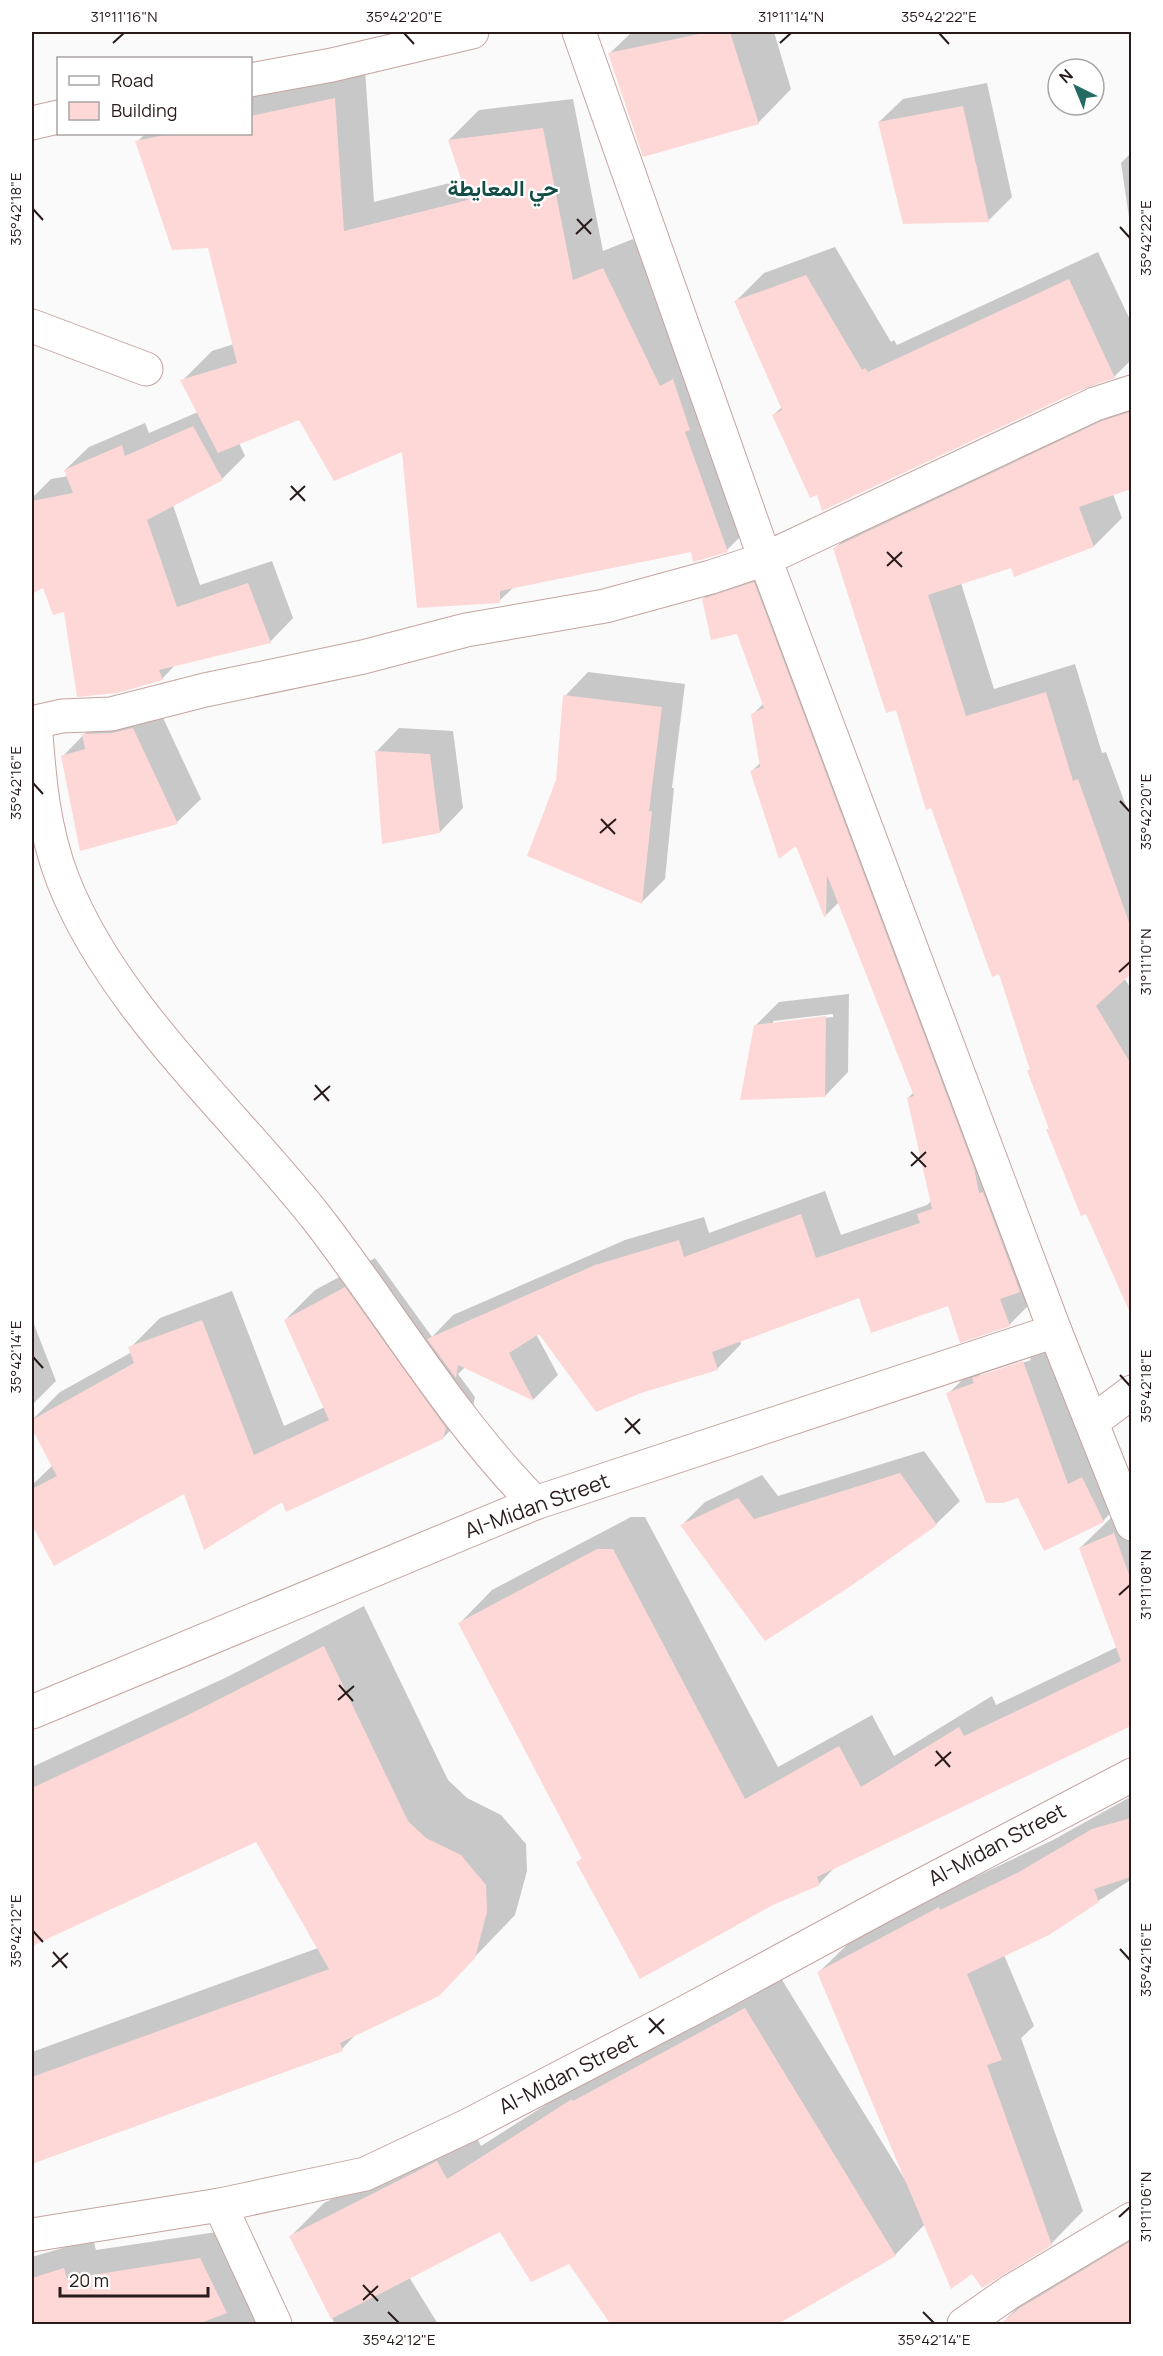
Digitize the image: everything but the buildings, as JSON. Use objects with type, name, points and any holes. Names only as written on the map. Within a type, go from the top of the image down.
[{"type":"street","points":[[252,80],[332,65],[472,32]]},
{"type":"street","points":[[579,32],[765,559],[1055,1331],[1131,1524]]},
{"type":"street","points":[[32,123],[57,117]]},
{"type":"street","points":[[32,326],[146,369]]},
{"type":"street","points":[[535,1503],[506,1474],[487,1450],[315,1217],[184,1062],[106,964],[60,870],[42,808],[33,717],[111,714],[205,690],[363,657],[466,630],[605,606],[711,577],[765,559],[1095,404],[1131,392]]},
{"type":"street","name":"AI-Midan Street","points":[[32,1712],[535,1503],[1055,1331]]},
{"type":"street","points":[[1092,1422],[1131,1392]]},
{"type":"street","name":"AI-Midan Street","points":[[32,2235],[220,2205],[365,2174],[459,2130],[688,2012],[886,1904],[1131,1775]]},
{"type":"street","points":[[220,2205],[275,2325]]},
{"type":"street","points":[[964,2325],[1010,2292],[1131,2219]]},
{"type":"district","name":"حي المعايطة","points":[[503,188]]}]
